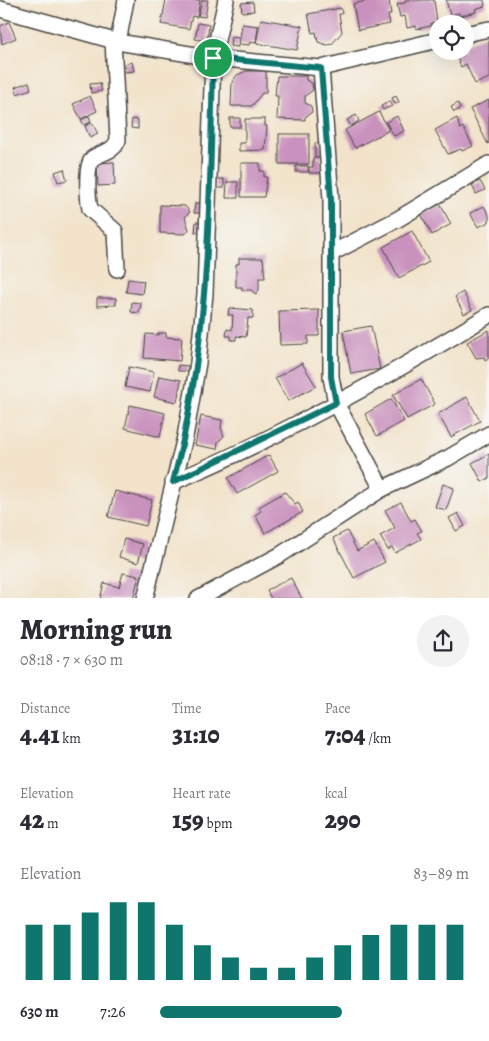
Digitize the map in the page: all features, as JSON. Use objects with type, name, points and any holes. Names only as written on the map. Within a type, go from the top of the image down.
[{"type":"street","points":[[116,269],[117,236],[113,228],[90,209],[88,184],[89,163],[92,159],[111,150],[118,140],[116,41],[126,0]]},
{"type":"street","points":[[146,598],[187,428],[198,364],[204,304],[213,58],[226,0]]},
{"type":"street","points":[[0,8],[116,41],[213,58],[321,68],[429,42]]},
{"type":"street","points":[[474,32],[489,29]]},
{"type":"street","points":[[321,68],[331,199],[331,377],[336,403],[382,489]]},
{"type":"street","points":[[332,253],[398,219],[489,164]]},
{"type":"street","points":[[173,482],[336,403],[489,316]]},
{"type":"street","points":[[198,598],[280,555],[382,489],[448,458],[489,434]]},
{"type":"building","points":[[166,0],[200,0],[197,17],[192,16],[189,29],[161,24]]},
{"type":"building","points":[[202,0],[208,0],[205,17],[198,16]]},
{"type":"building","points":[[370,0],[389,0],[391,14],[388,15],[390,24],[358,30],[353,4]]},
{"type":"building","points":[[405,0],[434,0],[436,15],[429,15],[429,26],[416,29],[416,26],[407,28],[405,16],[400,17],[397,4],[405,3]]},
{"type":"building","points":[[446,0],[484,0],[485,6],[475,9],[476,12],[464,15],[460,15],[459,13],[450,15]]},
{"type":"building","points":[[253,2],[254,11],[242,12],[241,3]]},
{"type":"building","points":[[341,8],[342,14],[339,14],[342,32],[332,44],[327,45],[318,42],[316,32],[312,33],[308,14]]},
{"type":"building","points":[[261,19],[302,26],[297,50],[256,43]]},
{"type":"building","points":[[9,22],[16,38],[2,44],[0,26]]},
{"type":"building","points":[[198,23],[209,25],[207,41],[195,39]]},
{"type":"building","points":[[242,24],[258,26],[256,43],[250,42],[249,45],[239,44]]},
{"type":"building","points":[[489,34],[489,78],[475,84],[466,64],[461,67],[458,60],[474,60],[474,41]]},
{"type":"building","points":[[231,37],[239,38],[238,47],[230,46]]},
{"type":"building","points":[[132,62],[134,71],[125,72],[124,64]]},
{"type":"building","points":[[246,71],[266,71],[266,93],[262,93],[252,106],[231,106],[232,82],[237,75]]},
{"type":"building","points":[[277,76],[306,76],[306,80],[312,83],[313,90],[305,96],[305,103],[311,106],[312,112],[305,117],[305,120],[277,119],[278,96],[275,96]]},
{"type":"building","points":[[29,82],[31,89],[17,94],[15,87]]},
{"type":"building","points":[[100,83],[102,91],[91,93],[90,84]]},
{"type":"building","points":[[90,96],[97,111],[81,119],[73,104]]},
{"type":"building","points":[[396,96],[399,102],[395,104],[392,98]]},
{"type":"building","points":[[489,100],[489,143],[488,144],[470,109]]},
{"type":"building","points":[[390,101],[392,106],[383,110],[381,106]]},
{"type":"building","points":[[458,103],[460,109],[454,112],[451,107]]},
{"type":"building","points":[[379,112],[389,130],[355,148],[345,130]]},
{"type":"building","points":[[356,115],[359,121],[351,126],[347,120]]},
{"type":"building","points":[[89,116],[91,122],[84,125],[81,120]]},
{"type":"building","points":[[397,116],[404,131],[394,136],[386,122]]},
{"type":"building","points":[[230,118],[240,118],[240,127],[230,127]]},
{"type":"building","points":[[457,118],[460,129],[463,127],[473,146],[448,154],[435,130]]},
{"type":"building","points":[[132,119],[138,120],[138,129],[131,128]]},
{"type":"building","points":[[245,119],[265,119],[265,126],[267,126],[265,150],[239,151],[239,143],[245,143]]},
{"type":"building","points":[[92,123],[98,134],[90,138],[85,126]]},
{"type":"building","points":[[279,134],[309,134],[309,164],[279,164]]},
{"type":"building","points":[[315,143],[322,144],[322,157],[315,157]]},
{"type":"building","points":[[313,158],[321,158],[322,173],[309,173],[309,167],[313,167]]},
{"type":"building","points":[[114,162],[115,185],[98,186],[97,163]]},
{"type":"building","points":[[241,163],[260,163],[260,171],[264,171],[264,177],[267,177],[264,197],[241,197]]},
{"type":"building","points":[[296,166],[308,166],[308,172],[296,172]]},
{"type":"building","points":[[64,169],[67,180],[58,182],[55,172]]},
{"type":"building","points":[[216,179],[224,179],[224,188],[216,188]]},
{"type":"building","points":[[480,181],[485,190],[476,194],[472,185]]},
{"type":"building","points":[[227,182],[238,182],[238,198],[226,198]]},
{"type":"building","points":[[195,203],[203,203],[203,213],[194,213]]},
{"type":"building","points":[[440,204],[451,224],[432,235],[421,214]]},
{"type":"building","points":[[160,205],[185,206],[190,212],[185,217],[189,230],[185,234],[160,233]]},
{"type":"building","points":[[484,206],[489,215],[489,222],[478,227],[470,213]]},
{"type":"building","points":[[196,222],[203,222],[202,232],[195,232]]},
{"type":"building","points":[[412,231],[429,262],[399,278],[383,247]]},
{"type":"building","points":[[239,258],[263,258],[265,278],[259,278],[259,290],[256,294],[251,290],[242,290],[242,287],[236,287],[236,264],[239,264]]},
{"type":"building","points":[[128,279],[144,281],[142,294],[126,292]]},
{"type":"building","points":[[463,292],[472,310],[464,314],[455,297]]},
{"type":"building","points":[[97,298],[116,298],[116,305],[97,306]]},
{"type":"building","points":[[132,302],[141,303],[139,313],[131,312]]},
{"type":"building","points":[[229,308],[253,310],[253,318],[248,318],[246,337],[236,336],[236,340],[231,340],[231,336],[226,336],[227,329],[232,330],[233,315],[228,315]]},
{"type":"building","points":[[319,310],[319,336],[308,336],[308,344],[280,345],[279,311]]},
{"type":"building","points":[[371,326],[380,369],[351,374],[343,331]]},
{"type":"building","points":[[489,330],[489,358],[485,360],[484,357],[476,358],[467,342]]},
{"type":"building","points":[[159,333],[166,333],[166,337],[182,338],[180,361],[144,358],[146,334],[159,335]]},
{"type":"building","points":[[302,363],[316,386],[288,401],[275,378]]},
{"type":"building","points":[[178,365],[188,366],[188,371],[178,371]]},
{"type":"building","points":[[129,367],[154,372],[150,392],[125,387]]},
{"type":"building","points":[[159,376],[181,380],[177,402],[154,397]]},
{"type":"building","points":[[421,379],[435,404],[407,419],[393,395]]},
{"type":"building","points":[[467,397],[480,421],[451,437],[438,414]]},
{"type":"building","points":[[391,399],[404,421],[377,436],[365,414]]},
{"type":"building","points":[[130,405],[165,413],[160,437],[125,428]]},
{"type":"building","points":[[201,416],[222,420],[221,428],[224,436],[218,442],[217,449],[195,445]]},
{"type":"building","points":[[489,454],[489,478],[482,482],[472,463]]},
{"type":"building","points":[[269,455],[278,471],[237,494],[228,478]]},
{"type":"building","points":[[443,484],[454,488],[446,510],[435,507]]},
{"type":"building","points":[[115,491],[152,500],[146,526],[108,517]]},
{"type":"building","points":[[285,492],[295,504],[298,502],[303,512],[265,533],[255,515],[261,511],[259,507]]},
{"type":"building","points":[[401,502],[411,521],[415,519],[422,531],[417,533],[421,539],[395,553],[392,547],[388,550],[380,536],[395,528],[385,510]]},
{"type":"building","points":[[458,513],[465,526],[456,531],[449,518]]},
{"type":"building","points":[[347,531],[357,551],[374,542],[385,562],[354,578],[333,538]]},
{"type":"building","points":[[124,539],[143,544],[138,563],[119,557]]},
{"type":"building","points":[[123,573],[139,576],[133,598],[100,598],[104,583],[119,587]]},
{"type":"building","points":[[291,578],[301,598],[271,598],[267,590]]},
{"type":"route","points":[[213,58],[302,68],[321,68],[331,199],[331,377],[336,403],[173,482],[185,437],[198,364],[205,294],[210,196],[213,58]]}]
